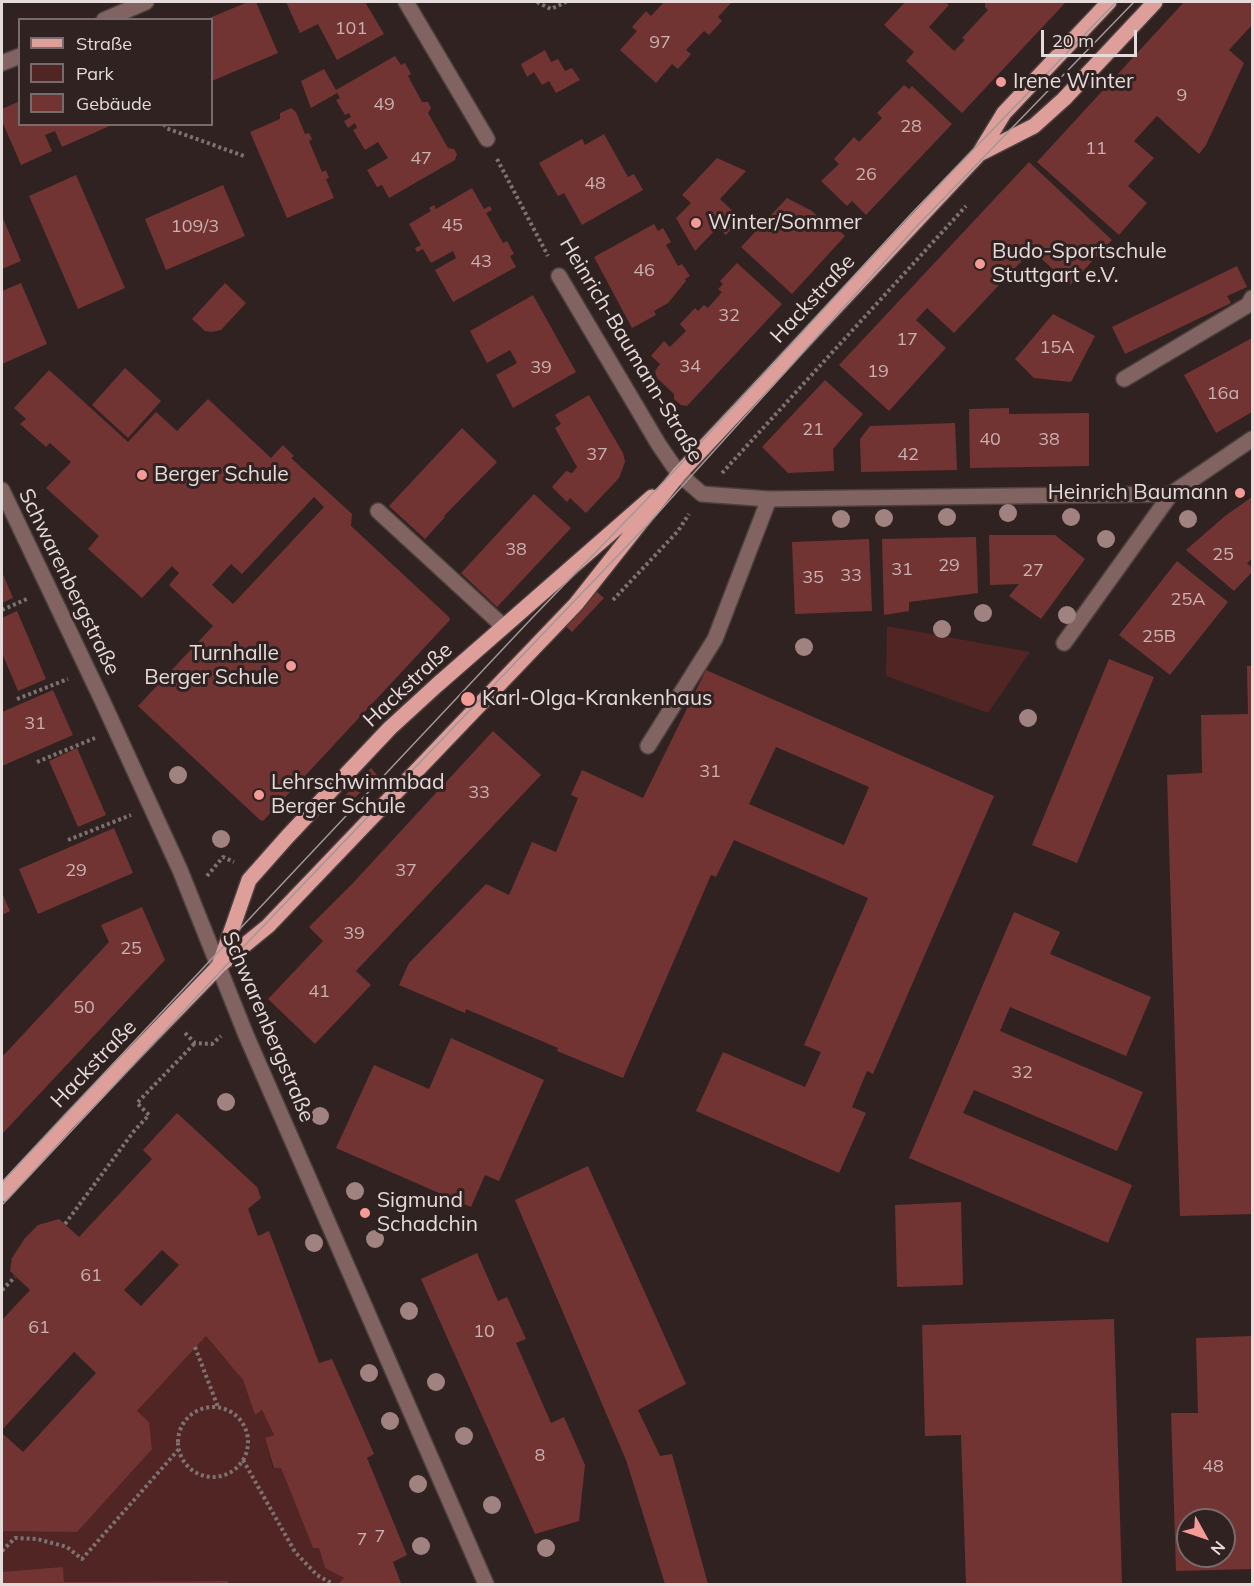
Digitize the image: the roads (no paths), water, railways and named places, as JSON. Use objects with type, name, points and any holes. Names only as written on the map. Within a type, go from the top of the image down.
[{"type":"main road","name":"Hackstraße","points":[[2,1194],[219,966],[268,926],[576,604],[683,478],[979,154],[1004,113],[1109,2]]},
{"type":"main road","name":"Hackstraße","points":[[979,154],[1034,126],[1064,99],[1155,2]]},
{"type":"main road","name":"Hackstraße","points":[[219,966],[249,880],[390,728],[503,626],[683,478]]},
{"type":"street","points":[[109,18],[146,2]]},
{"type":"street","points":[[406,2],[487,139]]},
{"type":"street","points":[[2,63],[18,57]]},
{"type":"street","name":"Heinrich-Baumann-Straße","points":[[559,276],[660,445],[683,478],[702,494],[769,498],[1171,494]]},
{"type":"street","points":[[1125,379],[1248,305],[1252,298]]},
{"type":"street","points":[[1064,643],[1171,494],[1252,439]]},
{"type":"street","name":"Schwarenbergstraße","points":[[2,490],[116,730],[191,896],[246,1035],[486,1584]]},
{"type":"street","points":[[648,746],[715,639],[769,498]]},
{"type":"street","points":[[378,511],[503,626]]},
{"type":"tram line","points":[[2,1182],[532,618],[676,469],[911,214],[1116,2]]},
{"type":"tram line","points":[[2,1205],[249,941],[648,524],[917,226],[1134,2]]},
{"type":"place","name":"Irene Winter","points":[[1001,82]]},
{"type":"place","name":"Winter/Sommer","points":[[696,223]]},
{"type":"place","name":"Budo-Sportschule Stuttgart e.V.","points":[[980,264]]},
{"type":"place","name":"Berger Schule","points":[[142,475]]},
{"type":"place","name":"Heinrich Baumann","points":[[1240,493]]},
{"type":"place","name":"Turnhalle Berger Schule","points":[[291,666]]},
{"type":"place","name":"Karl-Olga-Krankenhaus","points":[[468,699]]},
{"type":"place","name":"Lehrschwimmbad Berger Schule","points":[[259,795]]},
{"type":"place","name":"Sigmund Schadchin","points":[[365,1213]]}]
